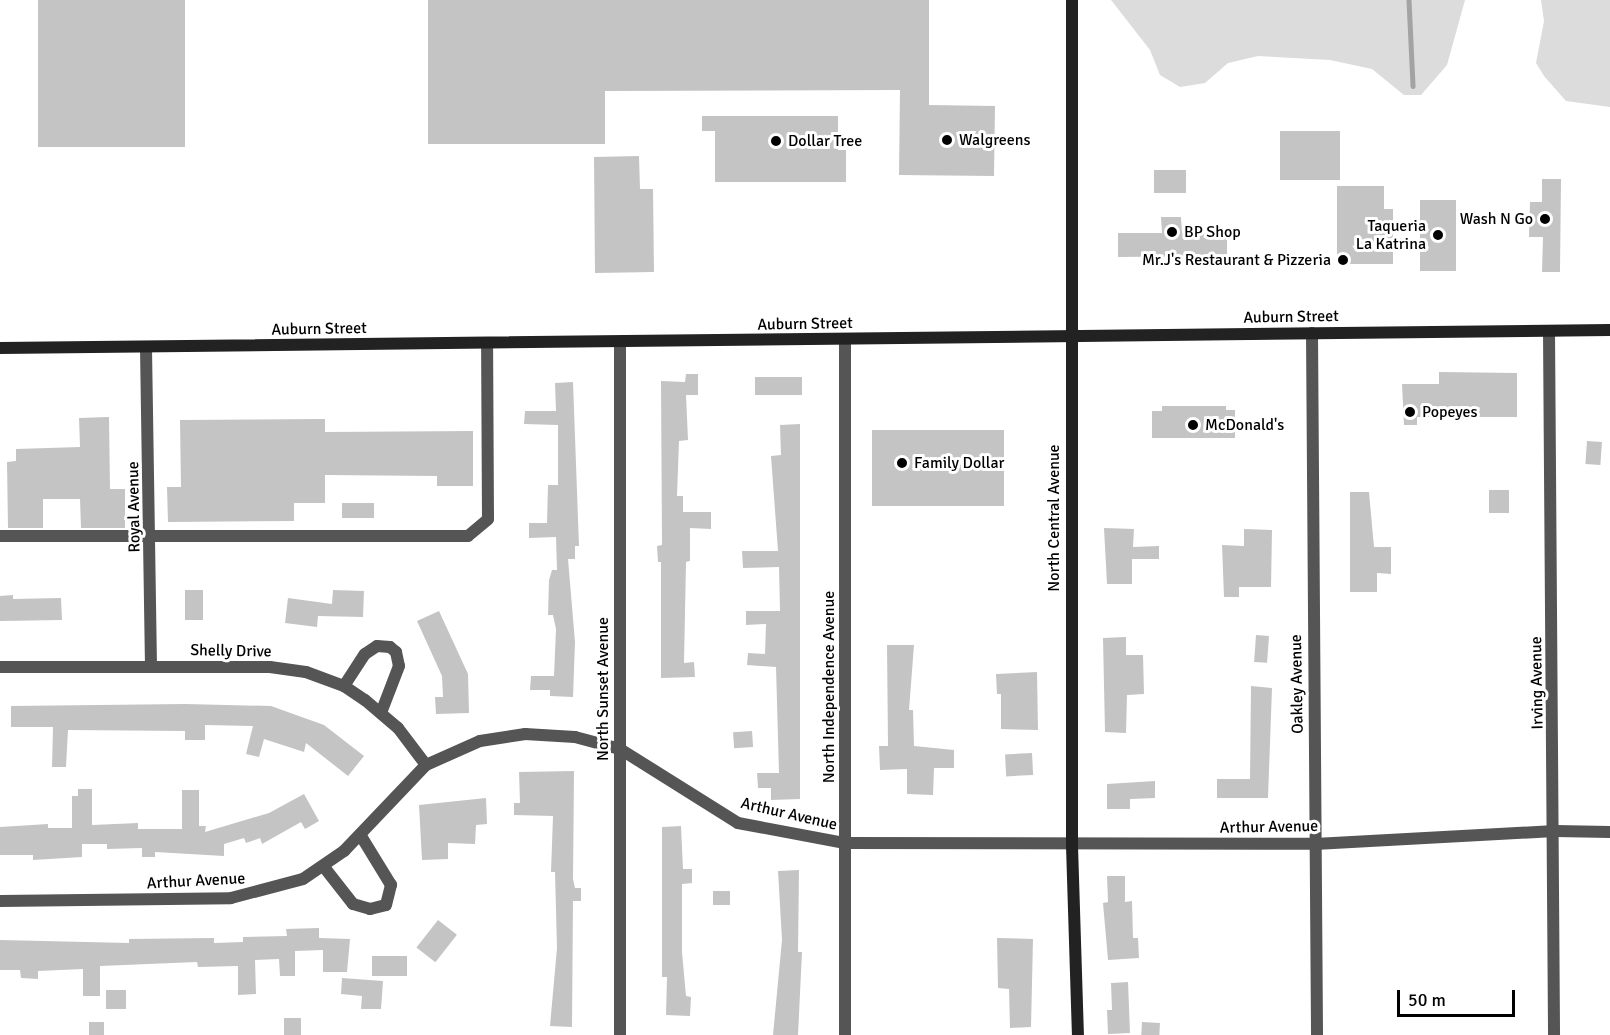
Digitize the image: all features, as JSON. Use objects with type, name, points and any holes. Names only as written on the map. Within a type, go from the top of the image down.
[{"type":"main road","name":"North Central Avenue","points":[[1072,0],[1072,846],[1078,1035]]},
{"type":"main road","name":"Auburn Street","points":[[0,348],[1610,330]]},
{"type":"street","name":"Irving Avenue","points":[[1549,331],[1555,831],[1554,1035]]},
{"type":"street","name":"Oakley Avenue","points":[[1312,333],[1317,1035]]},
{"type":"street","name":"North Independence Avenue","points":[[845,339],[845,1035]]},
{"type":"street","name":"North Sunset Avenue","points":[[620,342],[620,1035]]},
{"type":"street","points":[[0,536],[468,536],[478,531],[488,519],[488,344]]},
{"type":"street","name":"Royal Avenue","points":[[146,348],[152,535],[151,666]]},
{"type":"street","points":[[344,686],[365,654],[377,646],[390,647],[396,652],[399,666],[381,713]]},
{"type":"street","name":"Shelly Drive","points":[[0,667],[286,668],[344,686],[398,728],[426,765]]},
{"type":"street","name":"Arthur Avenue","points":[[0,901],[231,898],[303,879],[324,867],[361,836],[426,765],[480,741],[525,734],[575,737],[620,748],[738,823],[845,843],[1072,846],[1316,844],[1555,831],[1610,832]]},
{"type":"street","points":[[324,867],[353,904],[370,909],[386,905],[391,885],[361,836]]},
{"type":"shaded area","points":[[1111,0],[1465,0],[1447,65],[1421,95],[1404,95],[1372,69],[1330,60],[1258,56],[1228,63],[1205,83],[1180,87],[1160,75],[1150,50]]},
{"type":"shaded area","points":[[1541,0],[1610,0],[1610,107],[1566,101],[1544,76],[1536,63],[1544,21]]},
{"type":"building","points":[[38,0],[185,0],[185,147],[38,147]]},
{"type":"building","points":[[428,0],[929,0],[929,105],[995,106],[994,176],[899,175],[900,90],[605,91],[605,144],[428,144]]},
{"type":"building","name":"Dollar Tree","points":[[702,116],[838,116],[838,150],[846,150],[846,182],[715,182],[715,131],[702,131]]},
{"type":"building","points":[[1280,131],[1340,131],[1340,180],[1280,180]]},
{"type":"building","points":[[639,156],[640,189],[653,189],[654,272],[595,273],[594,157]]},
{"type":"building","points":[[1154,170],[1186,170],[1186,193],[1154,193]]},
{"type":"building","name":"Wash N Go","points":[[1542,179],[1561,179],[1560,272],[1542,272],[1543,237],[1529,237],[1530,202],[1542,202]]},
{"type":"building","points":[[1337,186],[1384,186],[1384,209],[1393,209],[1393,264],[1337,264]]},
{"type":"building","name":"Taqueria La Katrina","points":[[1420,200],[1456,200],[1456,271],[1420,271]]},
{"type":"building","points":[[1161,217],[1181,217],[1182,233],[1227,233],[1227,256],[1118,257],[1118,233],[1162,233]]},
{"type":"building","points":[[1439,372],[1517,373],[1517,417],[1417,417],[1417,425],[1404,425],[1402,384],[1439,384]]},
{"type":"building","points":[[686,374],[698,374],[698,395],[686,395],[688,440],[679,441],[677,496],[683,496],[683,512],[711,512],[711,529],[690,528],[690,561],[686,562],[684,663],[694,662],[695,677],[661,678],[661,562],[658,562],[657,546],[662,545],[661,381],[685,382]]},
{"type":"building","points":[[755,377],[802,377],[802,395],[755,395]]},
{"type":"building","points":[[573,382],[579,546],[575,546],[575,559],[568,559],[575,642],[573,697],[550,696],[550,690],[530,690],[531,676],[554,676],[556,629],[553,615],[548,615],[549,580],[552,570],[557,570],[556,537],[529,538],[529,523],[547,523],[548,485],[558,485],[558,425],[524,424],[525,411],[556,411],[555,383]]},
{"type":"building","name":"McDonald's","points":[[1162,406],[1226,406],[1226,410],[1235,410],[1235,438],[1152,438],[1152,411],[1162,411]]},
{"type":"building","points":[[109,417],[110,489],[125,489],[125,528],[81,528],[80,499],[43,499],[43,528],[8,528],[7,462],[16,461],[16,449],[80,447],[79,418]]},
{"type":"building","points":[[325,419],[325,432],[473,431],[473,486],[437,486],[437,476],[325,475],[325,503],[294,503],[294,521],[168,522],[167,487],[181,487],[180,420]]},
{"type":"building","points":[[800,424],[800,799],[771,800],[771,788],[758,788],[757,773],[779,773],[776,667],[747,665],[748,653],[765,654],[766,624],[746,625],[746,611],[780,611],[779,567],[743,568],[742,551],[778,551],[771,456],[781,455],[780,425]]},
{"type":"building","points":[[872,430],[1004,430],[1004,506],[872,506]]},
{"type":"building","points":[[1587,441],[1602,442],[1600,465],[1585,464]]},
{"type":"building","points":[[1489,490],[1509,490],[1509,513],[1489,513]]},
{"type":"building","points":[[1350,492],[1369,492],[1374,547],[1391,547],[1391,574],[1377,573],[1377,592],[1350,592]]},
{"type":"building","points":[[342,503],[374,503],[374,518],[342,518]]},
{"type":"building","points":[[1104,528],[1134,529],[1133,547],[1159,546],[1159,559],[1132,559],[1132,584],[1107,584]]},
{"type":"building","points":[[1244,529],[1272,530],[1271,587],[1239,587],[1239,597],[1224,597],[1222,545],[1244,546]]},
{"type":"building","points":[[185,590],[203,590],[203,620],[185,620]]},
{"type":"building","points":[[333,590],[364,591],[363,617],[318,616],[317,627],[285,623],[288,598],[332,604]]},
{"type":"building","points":[[13,595],[13,599],[61,598],[62,620],[0,621],[0,596]]},
{"type":"building","points":[[439,611],[468,674],[469,713],[436,714],[435,697],[443,697],[442,676],[417,621]]},
{"type":"building","points":[[1256,635],[1269,636],[1267,663],[1254,662]]},
{"type":"building","points":[[1126,637],[1126,655],[1143,655],[1144,694],[1127,695],[1126,733],[1105,732],[1103,638]]},
{"type":"building","points":[[887,645],[914,645],[909,710],[913,710],[914,746],[954,750],[954,768],[934,768],[933,795],[907,794],[907,769],[880,770],[879,746],[888,746]]},
{"type":"building","points":[[1037,672],[1038,730],[1001,729],[1001,694],[997,694],[996,674]]},
{"type":"building","points":[[1251,686],[1272,688],[1268,798],[1217,798],[1217,779],[1250,779]]},
{"type":"building","points":[[185,704],[271,706],[324,725],[364,756],[348,776],[306,743],[304,752],[264,739],[259,757],[246,754],[253,726],[205,725],[205,740],[185,740],[185,731],[68,730],[66,767],[52,767],[53,727],[11,727],[11,706]]},
{"type":"building","points":[[752,731],[753,747],[734,748],[733,732]]},
{"type":"building","points":[[1032,753],[1033,775],[1006,776],[1005,754]]},
{"type":"building","points":[[574,771],[573,879],[575,888],[581,888],[581,901],[573,901],[572,1027],[550,1026],[557,948],[555,872],[551,872],[553,816],[514,815],[514,803],[520,803],[519,772]]},
{"type":"building","points":[[1155,781],[1155,798],[1130,799],[1130,809],[1107,809],[1107,784]]},
{"type":"building","points":[[78,789],[92,789],[92,825],[138,823],[138,829],[182,829],[182,790],[199,790],[199,826],[206,826],[205,832],[269,813],[304,794],[319,821],[305,829],[301,822],[262,844],[260,838],[246,843],[244,838],[224,844],[224,856],[155,852],[155,857],[142,857],[142,848],[107,849],[107,844],[82,844],[82,857],[33,860],[33,855],[0,855],[0,827],[48,824],[48,828],[72,828],[72,796],[78,796]]},
{"type":"building","points":[[486,798],[487,824],[476,825],[475,844],[448,843],[448,859],[422,860],[419,805]]},
{"type":"building","points":[[681,826],[683,869],[692,869],[692,883],[682,884],[682,952],[686,996],[691,997],[690,1016],[666,1015],[667,977],[662,977],[662,827]]},
{"type":"building","points":[[799,870],[798,952],[802,952],[798,1035],[773,1035],[782,940],[778,871]]},
{"type":"building","points":[[1107,876],[1125,876],[1125,902],[1132,901],[1133,938],[1138,938],[1139,958],[1108,960],[1103,903],[1108,902]]},
{"type":"building","points":[[713,891],[730,891],[730,905],[713,905]]},
{"type":"building","points":[[438,920],[457,935],[435,962],[416,948]]},
{"type":"building","points":[[319,928],[319,938],[350,939],[347,972],[323,972],[323,950],[295,951],[295,976],[280,976],[279,959],[255,960],[256,994],[238,995],[238,966],[198,967],[197,962],[100,966],[100,996],[83,996],[83,969],[38,971],[38,979],[21,978],[20,970],[0,970],[0,940],[129,943],[129,939],[214,938],[214,943],[243,942],[243,937],[287,936],[286,929]]},
{"type":"building","points":[[997,938],[1033,939],[1031,1027],[1010,1028],[1009,989],[998,988]]},
{"type":"building","points":[[372,956],[407,956],[407,976],[372,976]]},
{"type":"building","points":[[342,978],[383,981],[381,1009],[361,1009],[362,996],[341,994]]},
{"type":"building","points":[[1128,982],[1130,1033],[1108,1034],[1107,1010],[1112,1010],[1111,983]]},
{"type":"building","points":[[106,990],[126,990],[126,1009],[106,1009]]},
{"type":"building","points":[[284,1018],[301,1018],[301,1035],[284,1035]]},
{"type":"building","points":[[89,1022],[104,1022],[104,1035],[89,1035]]},
{"type":"building","points":[[1142,1022],[1160,1023],[1159,1035],[1141,1035]]},
{"type":"waterway","points":[[1409,0],[1413,86]]},
{"type":"place","name":"Walgreens","points":[[947,140]]},
{"type":"place","name":"Dollar Tree","points":[[776,141]]},
{"type":"place","name":"Wash N Go","points":[[1545,219]]},
{"type":"place","name":"BP Shop","points":[[1172,232]]},
{"type":"place","name":"Taqueria La Katrina","points":[[1438,235]]},
{"type":"place","name":"Mr.J's Restaurant & Pizzeria","points":[[1343,260]]},
{"type":"place","name":"Popeyes","points":[[1410,412]]},
{"type":"place","name":"McDonald's","points":[[1193,425]]},
{"type":"place","name":"Family Dollar","points":[[902,463]]}]
